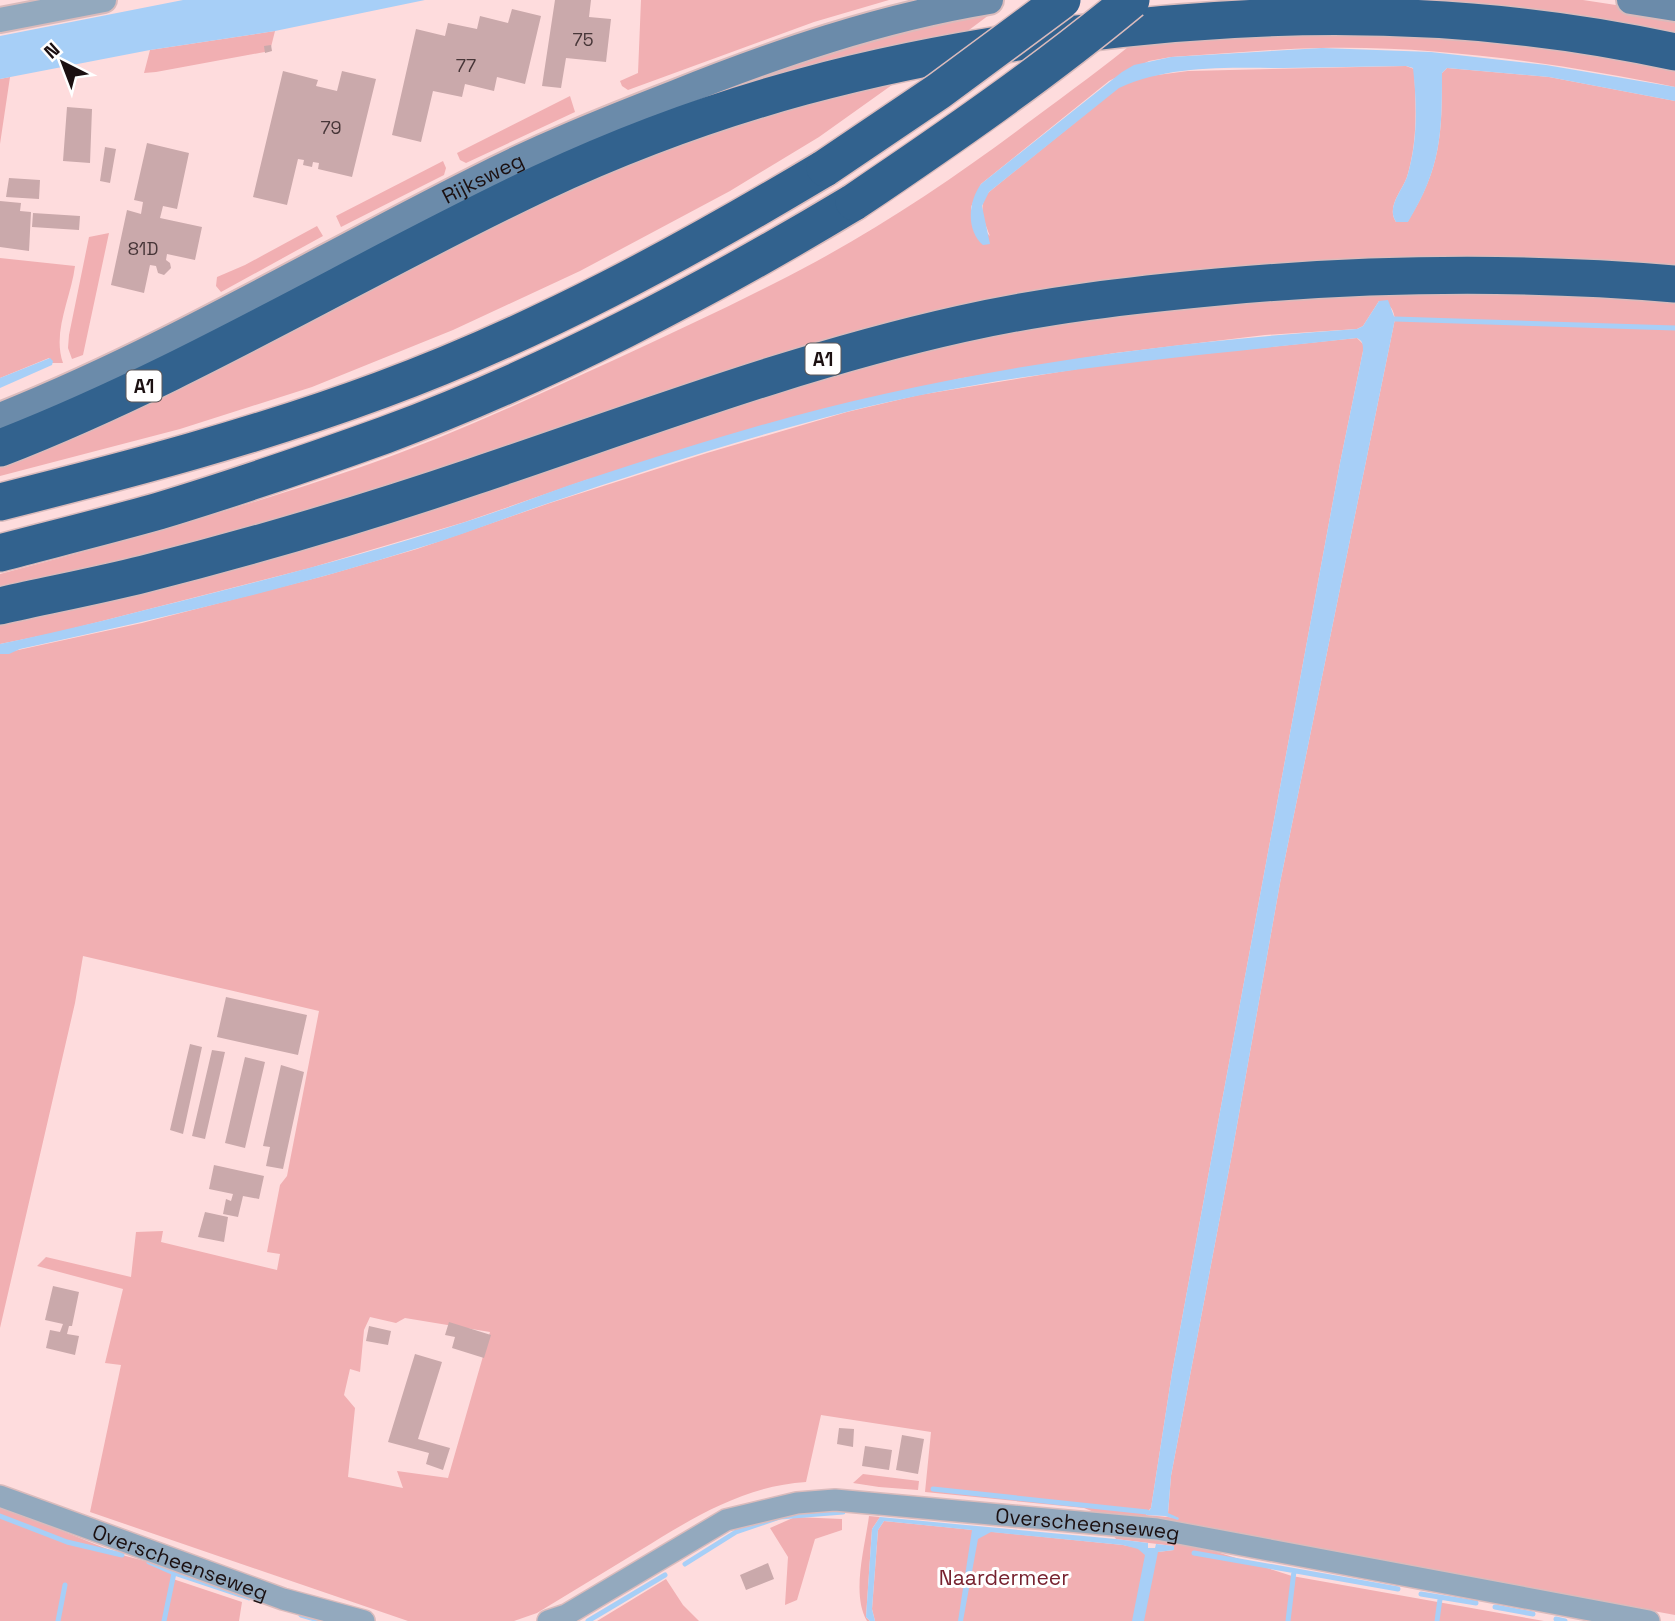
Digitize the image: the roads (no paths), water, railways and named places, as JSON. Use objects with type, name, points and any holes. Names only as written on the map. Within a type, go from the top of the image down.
[{"type":"highway","points":[[0,502],[144,466],[264,430],[382,390],[532,327],[731,224],[825,168],[940,91],[1062,0]]},
{"type":"highway","points":[[0,552],[158,511],[286,470],[446,410],[550,365],[671,306],[772,251],[853,202],[976,120],[1057,60],[1131,0]]},
{"type":"highway","name":"A1","points":[[0,448],[51,428],[155,380],[556,176],[707,114],[858,71],[949,52],[1088,32],[1170,22],[1275,17],[1394,17],[1455,22],[1600,38],[1675,52]]},
{"type":"highway","name":"A1","points":[[0,606],[141,575],[374,509],[760,378],[864,347],[962,323],[1054,305],[1147,293],[1289,281],[1413,275],[1605,278],[1675,284]]},
{"type":"main road","name":"Rijksweg","points":[[0,417],[143,354],[477,180],[604,121],[727,73],[849,32],[913,15],[989,0]]},
{"type":"main road","points":[[1631,0],[1675,7]]},
{"type":"street","points":[[0,20],[104,0]]},
{"type":"street","name":"Overscheenseweg","points":[[0,1496],[283,1599],[364,1621]]},
{"type":"street","name":"Overscheenseweg","points":[[548,1621],[566,1615],[726,1520],[797,1503],[835,1500],[1157,1529],[1649,1621]]},
{"type":"water","points":[[183,0],[425,0],[275,31],[150,50],[0,79],[0,36]]},
{"type":"water","points":[[1322,48],[1431,52],[1546,65],[1675,87],[1675,101],[1549,77],[1447,68],[1442,73],[1440,133],[1433,167],[1419,203],[1408,222],[1396,222],[1393,216],[1394,205],[1407,177],[1415,136],[1413,68],[1221,68],[1158,75],[1119,88],[989,192],[982,206],[990,244],[983,245],[974,232],[971,207],[981,184],[1134,65],[1171,57]]},
{"type":"water","points":[[1388,300],[1395,319],[1280,883],[1171,1476],[1168,1513],[1179,1518],[1178,1520],[1146,1515],[1151,1508],[1172,1373],[1363,351],[1359,339],[1039,375],[850,411],[659,466],[448,539],[366,564],[219,604],[0,654],[0,644],[128,614],[366,552],[478,518],[661,455],[809,412],[942,382],[1119,352],[1357,329],[1363,326],[1379,301]]},
{"type":"water","points":[[50,358],[52,365],[0,388],[0,378]]},
{"type":"water","points":[[880,1517],[1116,1539],[1148,1543],[1148,1548],[1155,1548],[1156,1544],[1174,1546],[1174,1550],[1158,1552],[1144,1621],[1132,1621],[1145,1555],[1138,1549],[1123,1545],[991,1532],[978,1539],[963,1621],[958,1621],[972,1530],[884,1521],[878,1530],[872,1609],[875,1621],[870,1621],[866,1617],[872,1529]]},
{"type":"waterway","points":[[1395,319],[1675,328]]},
{"type":"waterway","points":[[933,1489],[1147,1512]]},
{"type":"waterway","points":[[685,1564],[736,1532],[780,1517],[843,1512]]},
{"type":"waterway","points":[[0,1516],[67,1542],[122,1555]]},
{"type":"waterway","points":[[1194,1553],[1398,1589]]},
{"type":"waterway","points":[[149,1562],[249,1598]]},
{"type":"waterway","points":[[1288,1621],[1294,1571]]},
{"type":"waterway","points":[[164,1621],[174,1573]]},
{"type":"waterway","points":[[588,1621],[665,1575]]},
{"type":"waterway","points":[[58,1621],[65,1585]]},
{"type":"waterway","points":[[1421,1594],[1476,1603]]},
{"type":"waterway","points":[[1437,1621],[1440,1599]]},
{"type":"waterway","points":[[1495,1607],[1533,1614]]},
{"type":"waterway","points":[[301,1615],[321,1621]]},
{"type":"waterway","points":[[1556,1619],[1565,1621]]},
{"type":"park label","name":"Naardermeer","points":[[1004,1577]]}]
